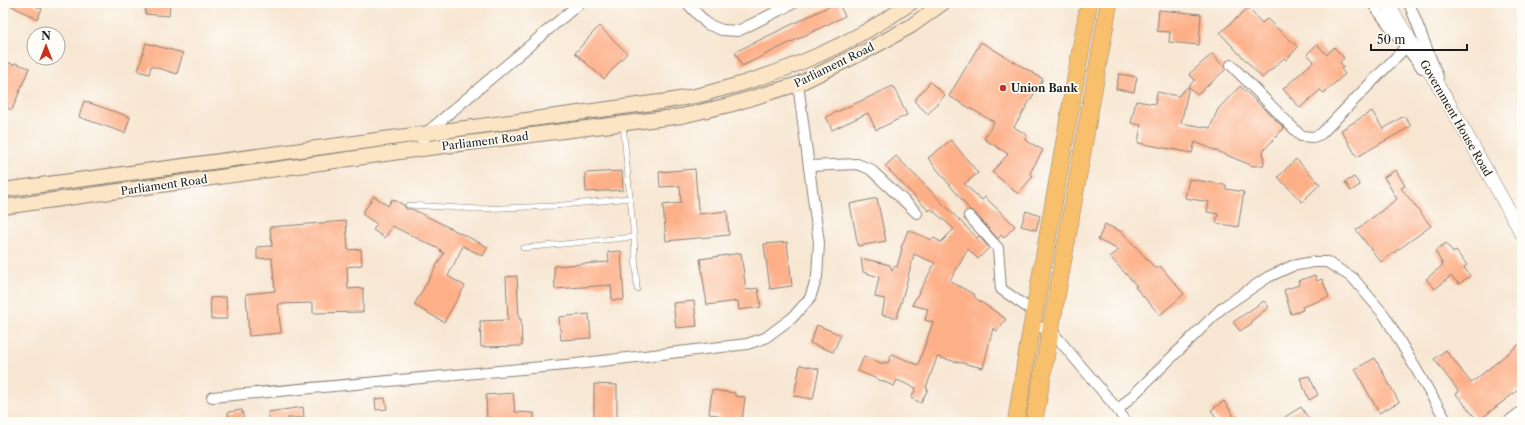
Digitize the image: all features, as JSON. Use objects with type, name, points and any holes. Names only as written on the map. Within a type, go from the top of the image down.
[{"type":"highway","points":[[1016,422],[1089,3]]},
{"type":"highway","points":[[1034,422],[1110,3]]},
{"type":"main road","name":"Parliament Road","points":[[3,190],[660,102],[711,92],[765,76],[814,57],[860,34],[911,3]]},
{"type":"main road","name":"Parliament Road","points":[[3,207],[421,149],[682,116],[729,105],[798,84],[870,49],[911,26],[943,3]]},
{"type":"street","points":[[421,149],[426,133],[580,3]]},
{"type":"street","points":[[687,3],[707,24],[722,30],[738,31],[794,3]]},
{"type":"street","points":[[1372,3],[1405,48],[1446,98]]},
{"type":"street","name":"Government House Road","points":[[1387,3],[1446,98],[1522,234]]},
{"type":"street","points":[[1409,3],[1446,98]]},
{"type":"street","points":[[1231,65],[1301,136],[1313,137],[1321,134],[1405,48]]},
{"type":"street","points":[[212,397],[576,364],[747,344],[765,338],[792,318],[810,298],[817,277],[818,243],[798,84]]},
{"type":"street","points":[[809,166],[857,164],[870,169],[917,213]]},
{"type":"street","points":[[969,216],[998,248],[1001,289],[1033,319],[1050,329],[1118,410],[1126,422]]},
{"type":"street","points":[[1118,410],[1222,308],[1268,277],[1292,266],[1313,262],[1327,262],[1353,278],[1385,316],[1448,422]]},
{"type":"street","points":[[1508,422],[1522,411]]},
{"type":"lane","points":[[623,123],[634,237],[637,288]]},
{"type":"lane","points":[[408,205],[486,208],[554,206],[630,198]]},
{"type":"lane","points":[[523,248],[634,237]]},
{"type":"building","points":[[6,3],[30,3],[42,9],[37,19]]},
{"type":"building","points":[[146,3],[170,3],[169,16],[145,14]]},
{"type":"building","points":[[838,3],[845,16],[742,66],[735,52]]},
{"type":"building","points":[[1248,8],[1262,23],[1267,19],[1298,47],[1286,60],[1284,58],[1262,78],[1220,33]]},
{"type":"building","points":[[1159,10],[1201,14],[1199,45],[1169,42],[1170,32],[1157,31]]},
{"type":"building","points":[[599,26],[627,53],[604,79],[575,53]]},
{"type":"building","points":[[981,42],[1043,79],[1014,127],[1027,135],[1025,140],[1043,150],[1030,173],[1033,176],[1018,194],[992,172],[1008,154],[984,139],[994,122],[949,96]]},
{"type":"building","points":[[146,43],[183,53],[177,74],[151,66],[149,74],[138,71]]},
{"type":"building","points":[[1317,44],[1327,55],[1334,47],[1344,58],[1340,62],[1344,67],[1341,69],[1345,74],[1324,93],[1320,90],[1300,108],[1283,89],[1314,61],[1307,54]]},
{"type":"building","points":[[1212,54],[1226,69],[1197,95],[1189,87],[1181,123],[1210,128],[1218,109],[1240,86],[1284,128],[1263,151],[1264,165],[1253,166],[1195,142],[1192,153],[1138,143],[1141,125],[1131,123],[1136,101],[1155,104],[1157,92],[1178,96],[1195,80],[1189,74]]},
{"type":"building","points":[[3,60],[14,65],[15,63],[29,68],[12,110],[3,106],[3,92],[7,82],[3,80]]},
{"type":"building","points":[[1119,74],[1137,77],[1134,92],[1116,89]]},
{"type":"building","points":[[930,82],[945,95],[928,114],[914,101]]},
{"type":"building","points":[[893,86],[907,115],[876,130],[868,113],[832,130],[826,117]]},
{"type":"building","points":[[84,101],[130,117],[125,133],[79,117]]},
{"type":"building","points":[[1372,111],[1383,129],[1404,116],[1411,126],[1357,157],[1341,130]]},
{"type":"building","points":[[951,140],[978,173],[964,184],[982,200],[985,197],[1015,226],[1004,238],[1001,235],[998,239],[974,212],[970,210],[928,158]]},
{"type":"building","points":[[896,156],[977,238],[979,236],[989,248],[978,259],[968,249],[950,281],[975,295],[974,297],[1006,319],[997,331],[993,328],[983,368],[937,357],[926,388],[928,389],[921,403],[911,398],[916,388],[897,380],[894,386],[858,371],[864,356],[883,364],[884,362],[888,363],[892,354],[918,365],[933,322],[925,320],[928,309],[912,305],[935,263],[914,254],[897,318],[882,315],[885,299],[875,297],[879,277],[863,272],[861,258],[890,265],[892,271],[894,266],[897,267],[901,248],[908,230],[932,240],[934,238],[941,242],[954,229],[931,209],[929,211],[885,166]]},
{"type":"building","points":[[1296,159],[1320,184],[1302,202],[1278,177]]},
{"type":"building","points":[[695,169],[699,214],[727,211],[729,235],[666,241],[663,205],[681,203],[680,186],[660,187],[659,172]]},
{"type":"building","points":[[1396,170],[1405,186],[1401,188],[1431,226],[1381,262],[1356,230],[1397,199],[1384,177]]},
{"type":"building","points":[[622,171],[623,190],[586,192],[585,173]]},
{"type":"building","points":[[1354,177],[1360,185],[1351,191],[1345,182]]},
{"type":"building","points":[[1189,179],[1226,185],[1226,189],[1244,192],[1238,227],[1216,223],[1218,214],[1207,212],[1209,202],[1185,198]]},
{"type":"building","points":[[374,196],[388,206],[392,199],[404,205],[406,209],[412,209],[488,247],[483,256],[463,246],[448,276],[465,286],[444,322],[414,305],[444,253],[440,251],[441,250],[392,226],[385,238],[373,230],[377,224],[362,214]]},
{"type":"building","points":[[877,198],[886,241],[858,246],[850,204]]},
{"type":"building","points":[[1026,211],[1040,216],[1036,230],[1021,226]]},
{"type":"building","points":[[346,221],[348,250],[361,249],[362,265],[347,267],[348,289],[363,288],[363,312],[313,313],[313,303],[278,304],[281,333],[249,336],[246,294],[275,291],[272,258],[257,259],[257,247],[272,246],[270,227]]},
{"type":"building","points":[[1105,224],[1122,232],[1156,269],[1160,266],[1184,294],[1160,315],[1135,287],[1137,286],[1110,257],[1119,250],[1098,240]]},
{"type":"building","points":[[787,242],[792,286],[770,289],[764,244]]},
{"type":"building","points":[[1446,243],[1453,253],[1456,251],[1467,265],[1464,267],[1470,276],[1459,284],[1451,276],[1435,289],[1426,279],[1443,265],[1435,251]]},
{"type":"building","points":[[621,251],[624,300],[612,300],[611,285],[555,289],[554,266],[609,262],[608,252]]},
{"type":"building","points":[[741,253],[746,290],[758,288],[761,307],[739,310],[738,301],[707,305],[700,259]]},
{"type":"building","points":[[1315,275],[1317,281],[1322,279],[1329,297],[1302,307],[1303,310],[1291,314],[1284,290],[1299,285],[1298,281]]},
{"type":"building","points":[[517,276],[522,346],[481,347],[480,321],[508,320],[506,277]]},
{"type":"building","points":[[226,297],[227,319],[211,319],[210,298]]},
{"type":"building","points":[[694,301],[697,326],[676,328],[673,303]]},
{"type":"building","points":[[1264,301],[1269,307],[1251,321],[1252,323],[1240,331],[1233,322]]},
{"type":"building","points":[[589,314],[591,338],[561,340],[559,317]]},
{"type":"building","points":[[817,325],[841,335],[833,352],[810,343]]},
{"type":"building","points":[[1522,342],[1522,387],[1478,421],[1456,394],[1459,392],[1434,359],[1446,350],[1471,383]]},
{"type":"building","points":[[1375,358],[1399,402],[1379,413],[1355,369]]},
{"type":"building","points":[[800,365],[819,369],[813,399],[794,396]]},
{"type":"building","points":[[1309,376],[1318,395],[1309,400],[1300,378]]},
{"type":"building","points":[[594,384],[617,385],[617,422],[594,422]]},
{"type":"building","points":[[712,390],[735,393],[735,396],[745,397],[742,422],[718,422],[718,415],[709,414]]},
{"type":"building","points":[[513,393],[515,412],[534,413],[534,422],[487,422],[486,395]]},
{"type":"building","points":[[385,398],[387,409],[376,410],[375,399]]},
{"type":"building","points":[[1224,401],[1238,422],[1219,422],[1211,410]]},
{"type":"building","points":[[303,407],[304,418],[288,418],[288,422],[270,422],[268,412]]},
{"type":"building","points":[[1301,407],[1311,422],[1277,422]]},
{"type":"building","points":[[242,410],[244,421],[229,422],[228,412]]},
{"type":"place","name":"Union Bank","points":[[1003,88]]}]
